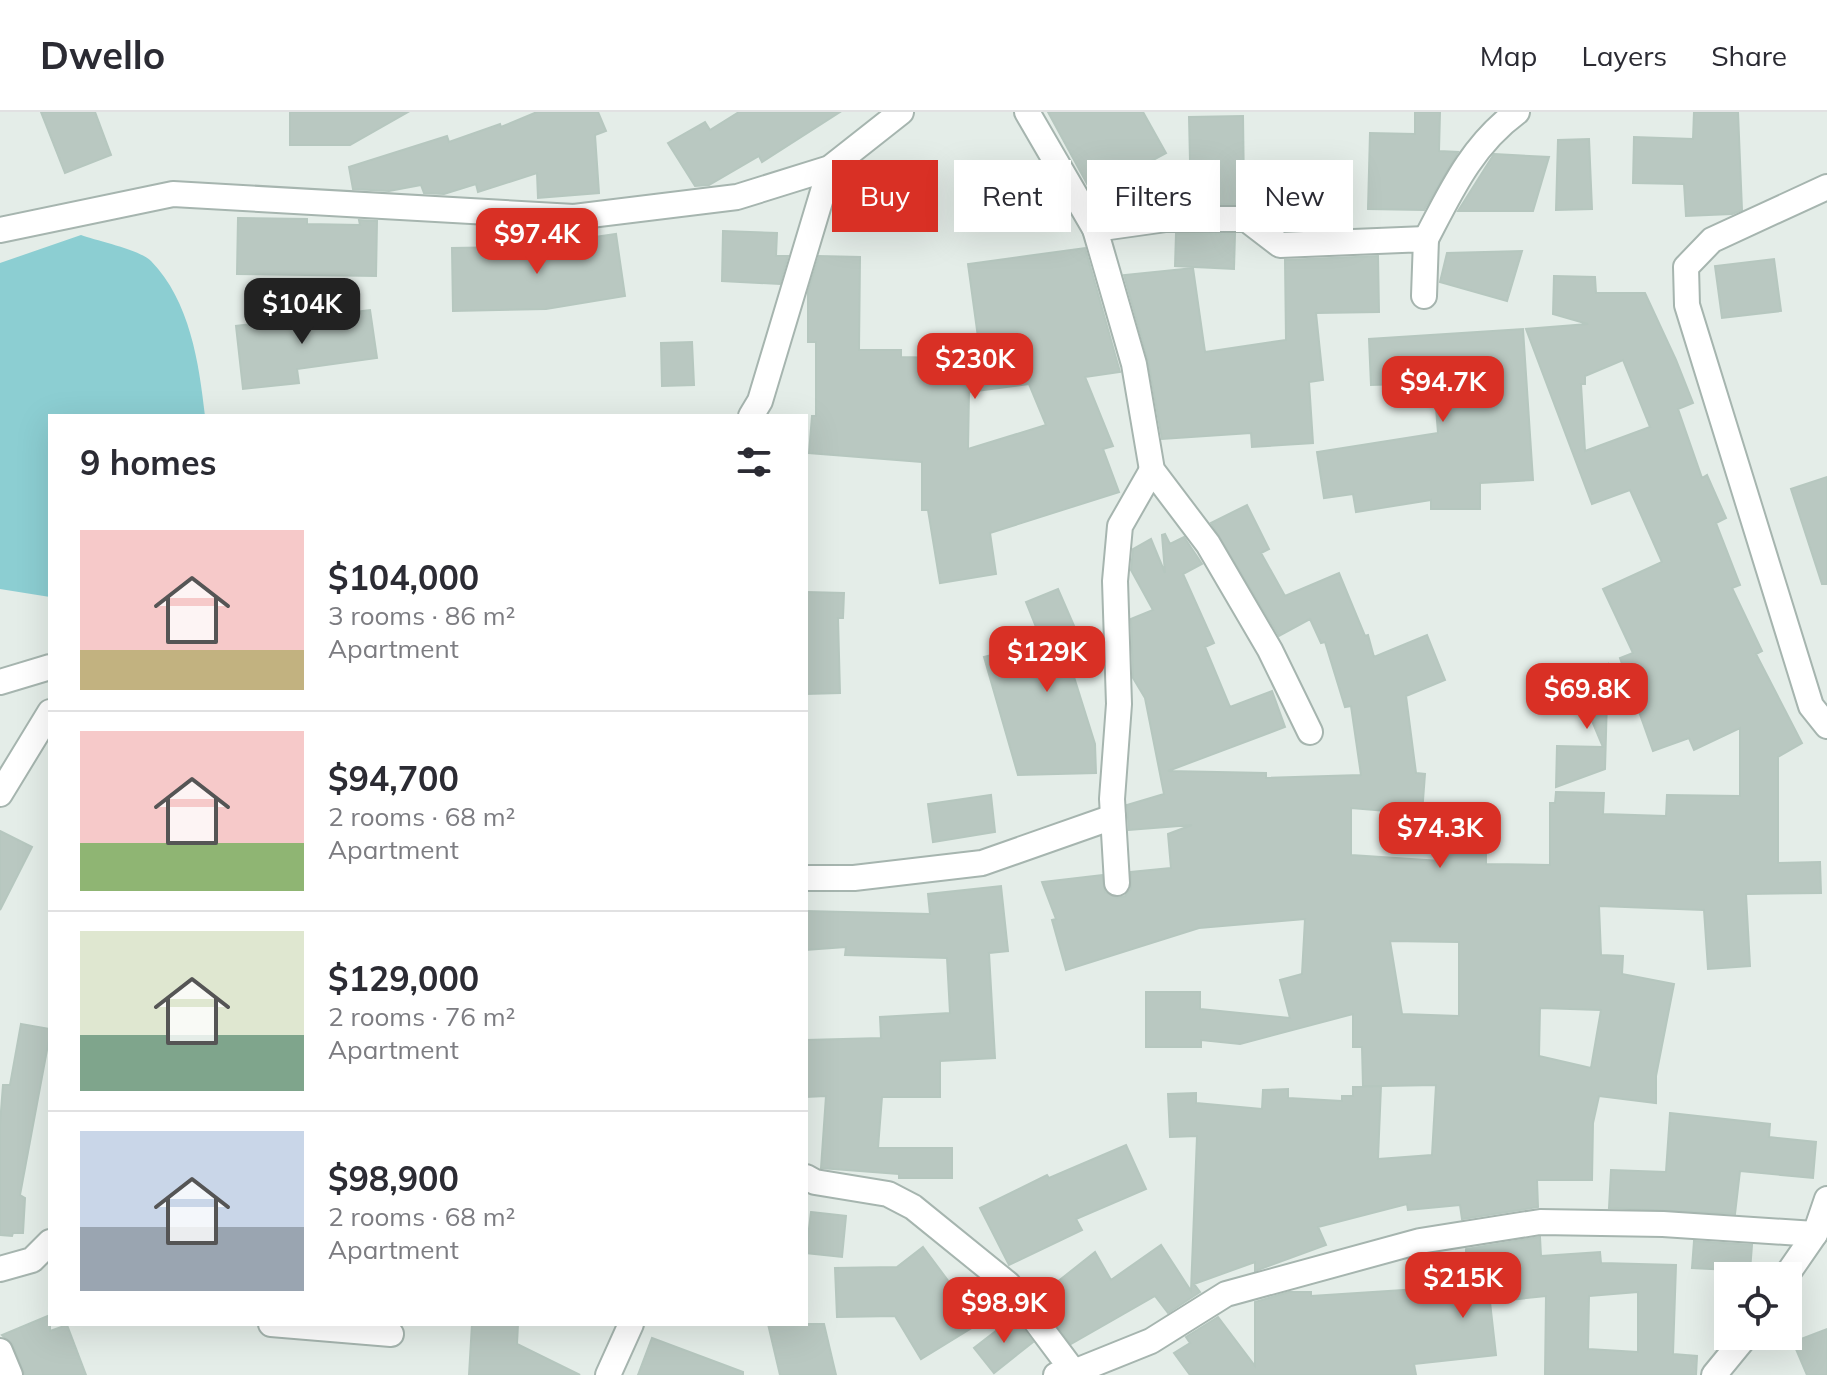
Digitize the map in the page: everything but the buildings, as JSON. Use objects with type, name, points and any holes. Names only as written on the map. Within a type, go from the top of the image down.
[{"type":"street","points":[[0,230],[173,194],[574,217],[737,197],[830,168],[901,112]]},
{"type":"street","points":[[1027,112],[1087,215]]},
{"type":"street","points":[[1424,296],[1426,239],[1467,160],[1498,126],[1517,112]]},
{"type":"street","points":[[752,414],[760,401],[830,168]]},
{"type":"street","points":[[1827,187],[1712,240],[1686,267],[1687,305],[1811,706],[1827,726]]},
{"type":"street","points":[[1220,219],[1246,219],[1280,245],[1426,239]]},
{"type":"street","points":[[1096,232],[1134,364],[1152,470],[1208,544],[1270,650],[1310,732]]},
{"type":"street","points":[[1117,883],[1113,817],[1119,704],[1115,581],[1120,526],[1152,470]]},
{"type":"street","points":[[0,682],[48,668]]},
{"type":"street","points":[[0,794],[48,715]]},
{"type":"street","points":[[808,878],[854,878],[982,863],[1113,817]]},
{"type":"street","points":[[808,1178],[815,1182],[888,1194],[913,1207],[1008,1284],[1069,1374],[1151,1341],[1226,1294],[1420,1241],[1540,1222],[1663,1224],[1815,1234]]},
{"type":"street","points":[[1796,1262],[1815,1234],[1827,1199]]},
{"type":"street","points":[[0,1269],[32,1260],[48,1245]]},
{"type":"street","points":[[295,1326],[391,1334]]},
{"type":"street","points":[[608,1375],[630,1326]]},
{"type":"street","points":[[1714,1375],[1735,1350]]},
{"type":"street","points":[[0,1351],[10,1375]]},
{"type":"water","points":[[81,235],[146,257],[164,277],[184,314],[200,375],[205,414],[48,414],[48,597],[0,589],[0,263]]}]
